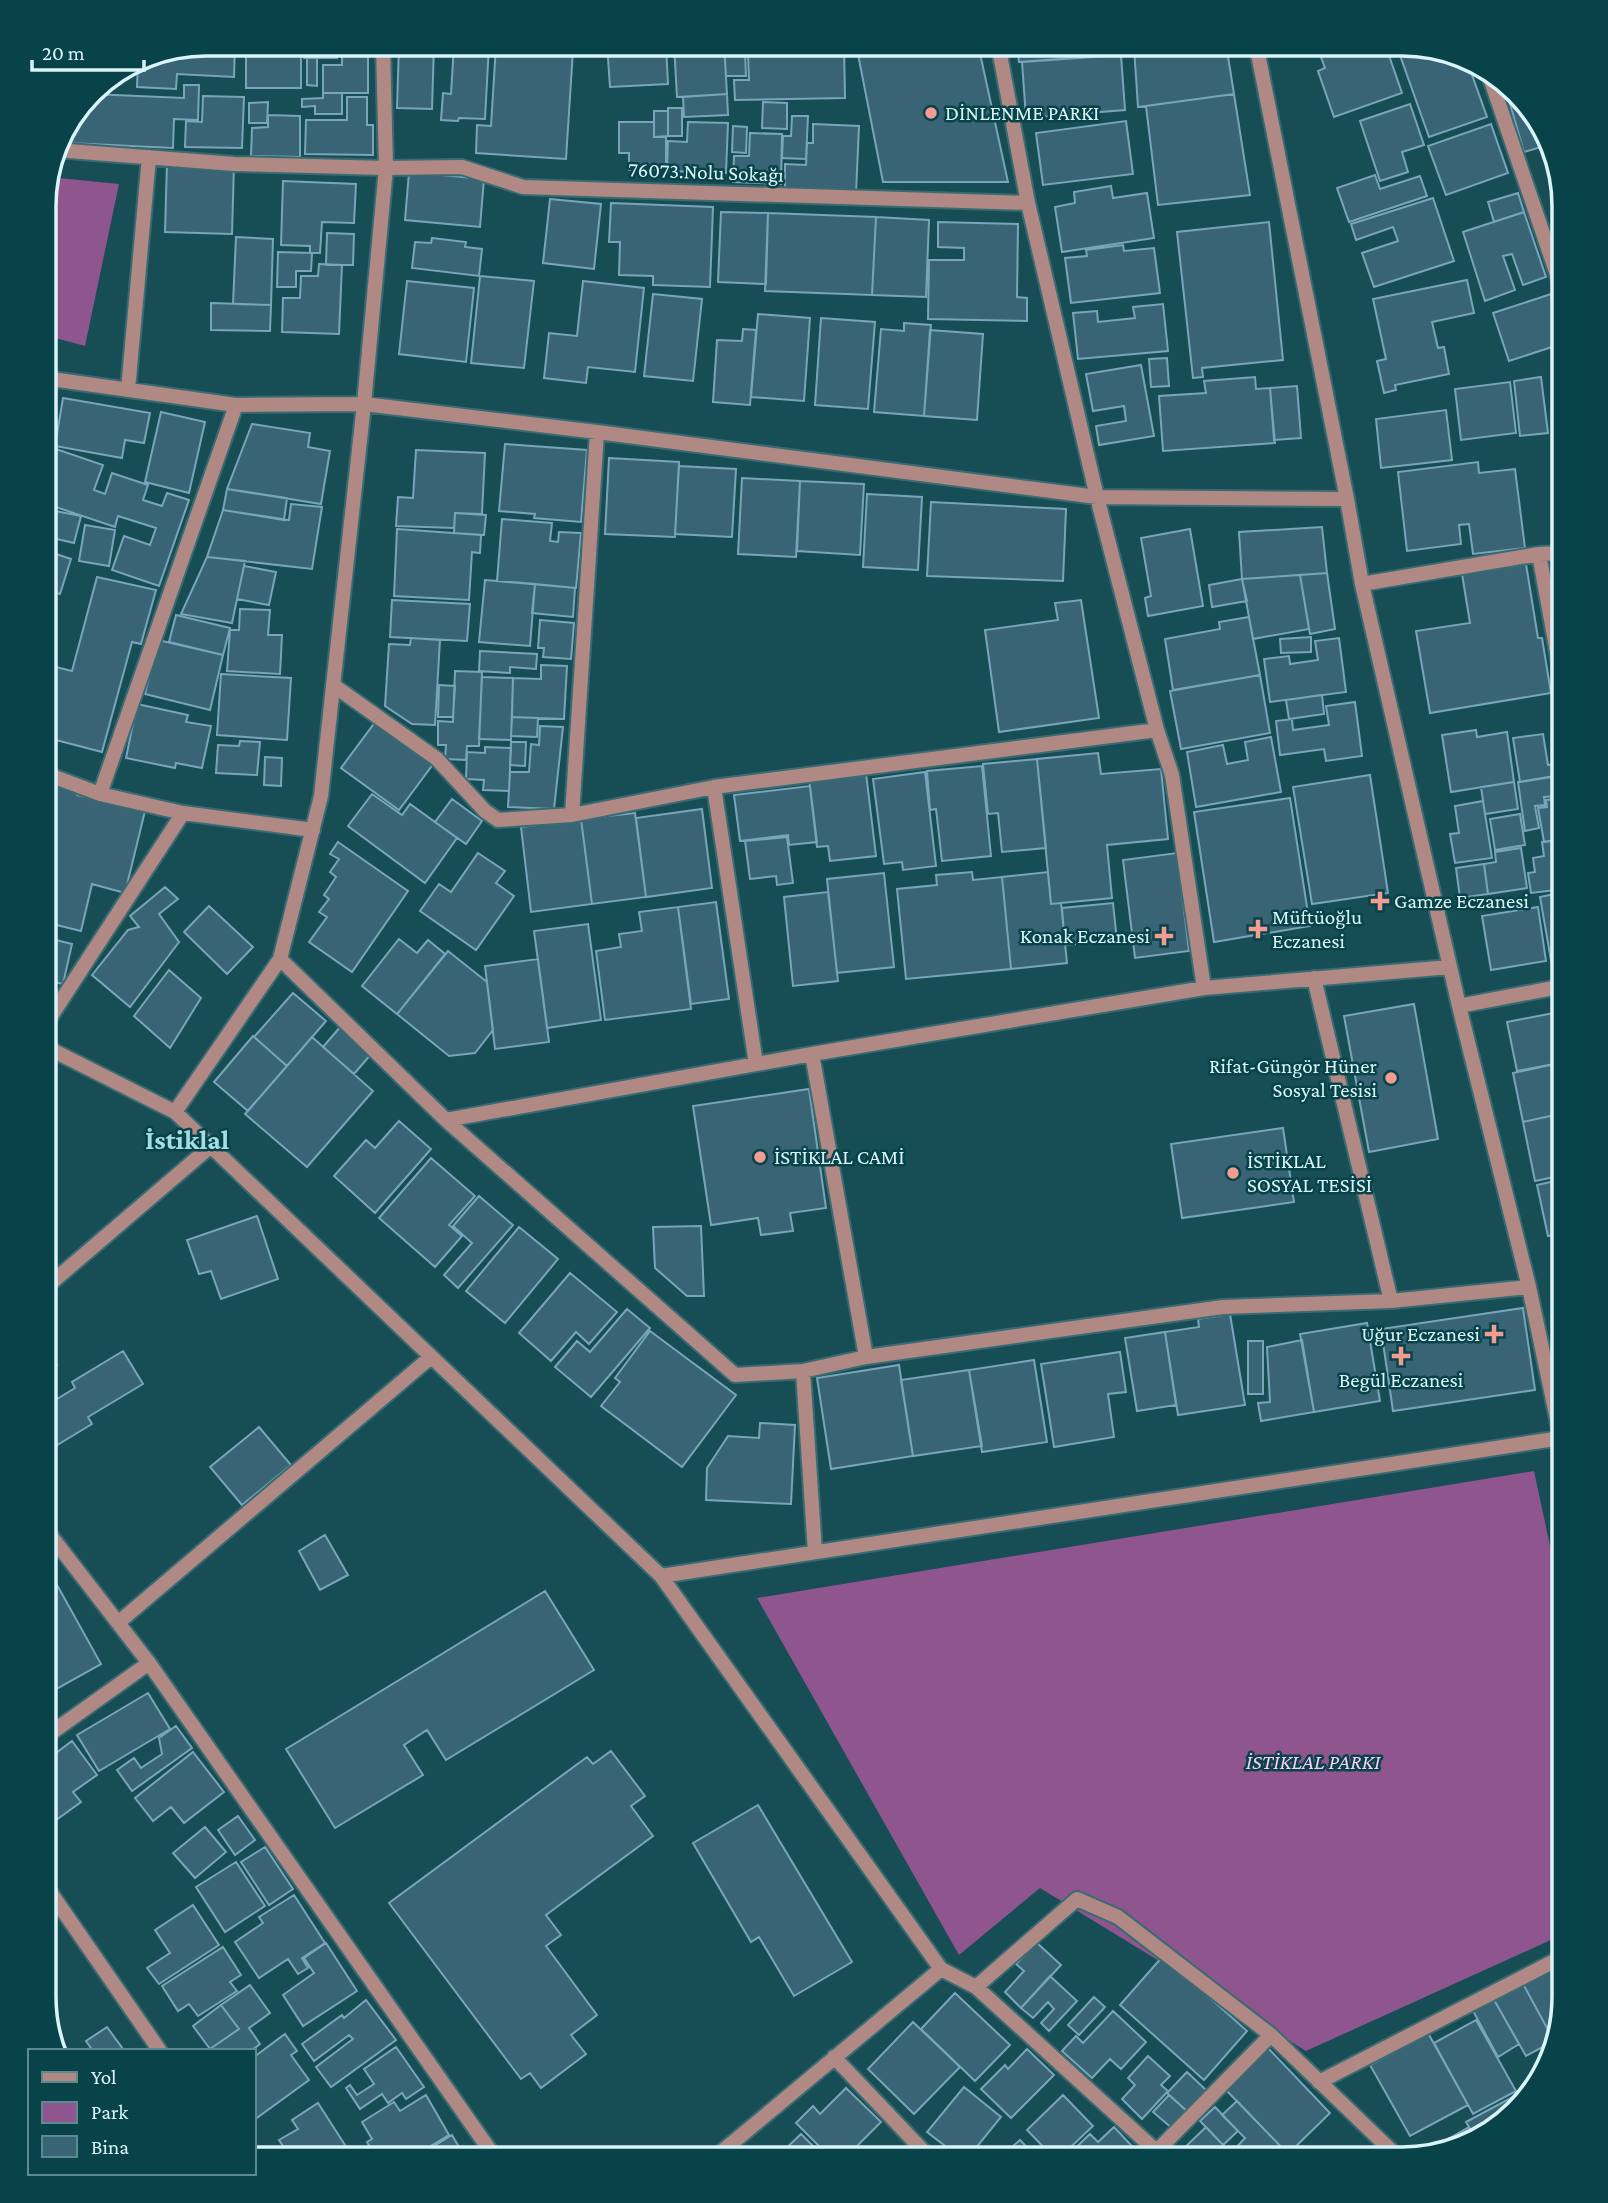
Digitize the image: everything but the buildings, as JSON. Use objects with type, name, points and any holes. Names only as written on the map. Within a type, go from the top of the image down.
[{"type":"street","points":[[175,1112],[280,959],[321,796],[364,404],[386,167],[383,56]]},
{"type":"street","points":[[1000,56],[1028,202],[1097,496],[1157,730],[1172,775],[1204,988]]},
{"type":"street","points":[[1258,56],[1362,584],[1552,1394]]},
{"type":"street","points":[[1493,87],[1552,260]]},
{"type":"street","name":"76073.Nolu Sokağı","points":[[66,151],[234,164],[462,167],[523,187],[1028,202]]},
{"type":"street","points":[[128,390],[149,157]]},
{"type":"street","points":[[56,380],[236,405],[364,404],[1097,496],[1347,499]]},
{"type":"street","points":[[100,794],[236,405]]},
{"type":"street","points":[[572,815],[597,432]]},
{"type":"street","points":[[1362,584],[1552,553]]},
{"type":"street","points":[[1539,554],[1552,625]]},
{"type":"street","points":[[333,685],[437,759],[485,811],[498,820],[572,815],[714,787],[1157,730]]},
{"type":"street","points":[[56,778],[100,794],[183,813],[313,830]]},
{"type":"street","points":[[714,787],[757,1064]]},
{"type":"street","points":[[56,1009],[183,813]]},
{"type":"street","points":[[280,959],[446,1120],[735,1375],[803,1371],[866,1357],[1223,1307],[1391,1301],[1529,1287]]},
{"type":"street","points":[[446,1120],[812,1054],[1204,988],[1450,967]]},
{"type":"street","points":[[1314,978],[1391,1301]]},
{"type":"street","points":[[1459,1006],[1552,988]]},
{"type":"street","points":[[56,1052],[175,1112],[661,1576],[941,1969],[976,1987],[1147,2147]]},
{"type":"street","points":[[812,1054],[866,1357]]},
{"type":"street","points":[[56,1279],[211,1146]]},
{"type":"street","points":[[119,1622],[431,1357]]},
{"type":"street","points":[[803,1371],[815,1552]]},
{"type":"street","points":[[661,1576],[1552,1447]]},
{"type":"street","points":[[56,1542],[149,1663],[488,2147]]},
{"type":"street","points":[[56,1729],[149,1663]]},
{"type":"street","points":[[976,1987],[1077,1899],[1118,1917],[1271,2035],[1387,2147]]},
{"type":"street","points":[[56,1900],[159,2049]]},
{"type":"street","points":[[1319,2082],[1552,1962]]},
{"type":"street","points":[[727,2147],[941,1969]]},
{"type":"street","points":[[1165,2147],[1271,2035]]},
{"type":"street","points":[[834,2057],[920,2147]]},
{"type":"green space","points":[[59,178],[119,184],[85,346],[56,338],[56,196]]},
{"type":"green space","name":"İSTİKLAL PARKI","points":[[1534,1471],[1552,1555],[1552,1939],[1306,2051],[1040,1888],[959,1955],[757,1598]]},
{"type":"place","name":"DİNLENME PARKI","points":[[931,113]]},
{"type":"place","name":"Gamze Eczanesi","points":[[1380,901]]},
{"type":"place","name":"Müftüoğlu Eczanesi","points":[[1258,929]]},
{"type":"place","name":"Konak Eczanesi","points":[[1164,936]]},
{"type":"place","name":"Rifat-Güngör Hüner Sosyal Tesisi","points":[[1391,1078]]},
{"type":"place","name":"İSTİKLAL CAMİ","points":[[760,1157]]},
{"type":"place","name":"İSTİKLAL SOSYAL TESİSİ","points":[[1233,1173]]},
{"type":"place","name":"Uğur Eczanesi","points":[[1494,1334]]},
{"type":"place","name":"Begül Eczanesi","points":[[1401,1356]]},
{"type":"district","name":"İstiklal","points":[[187,1139]]}]
